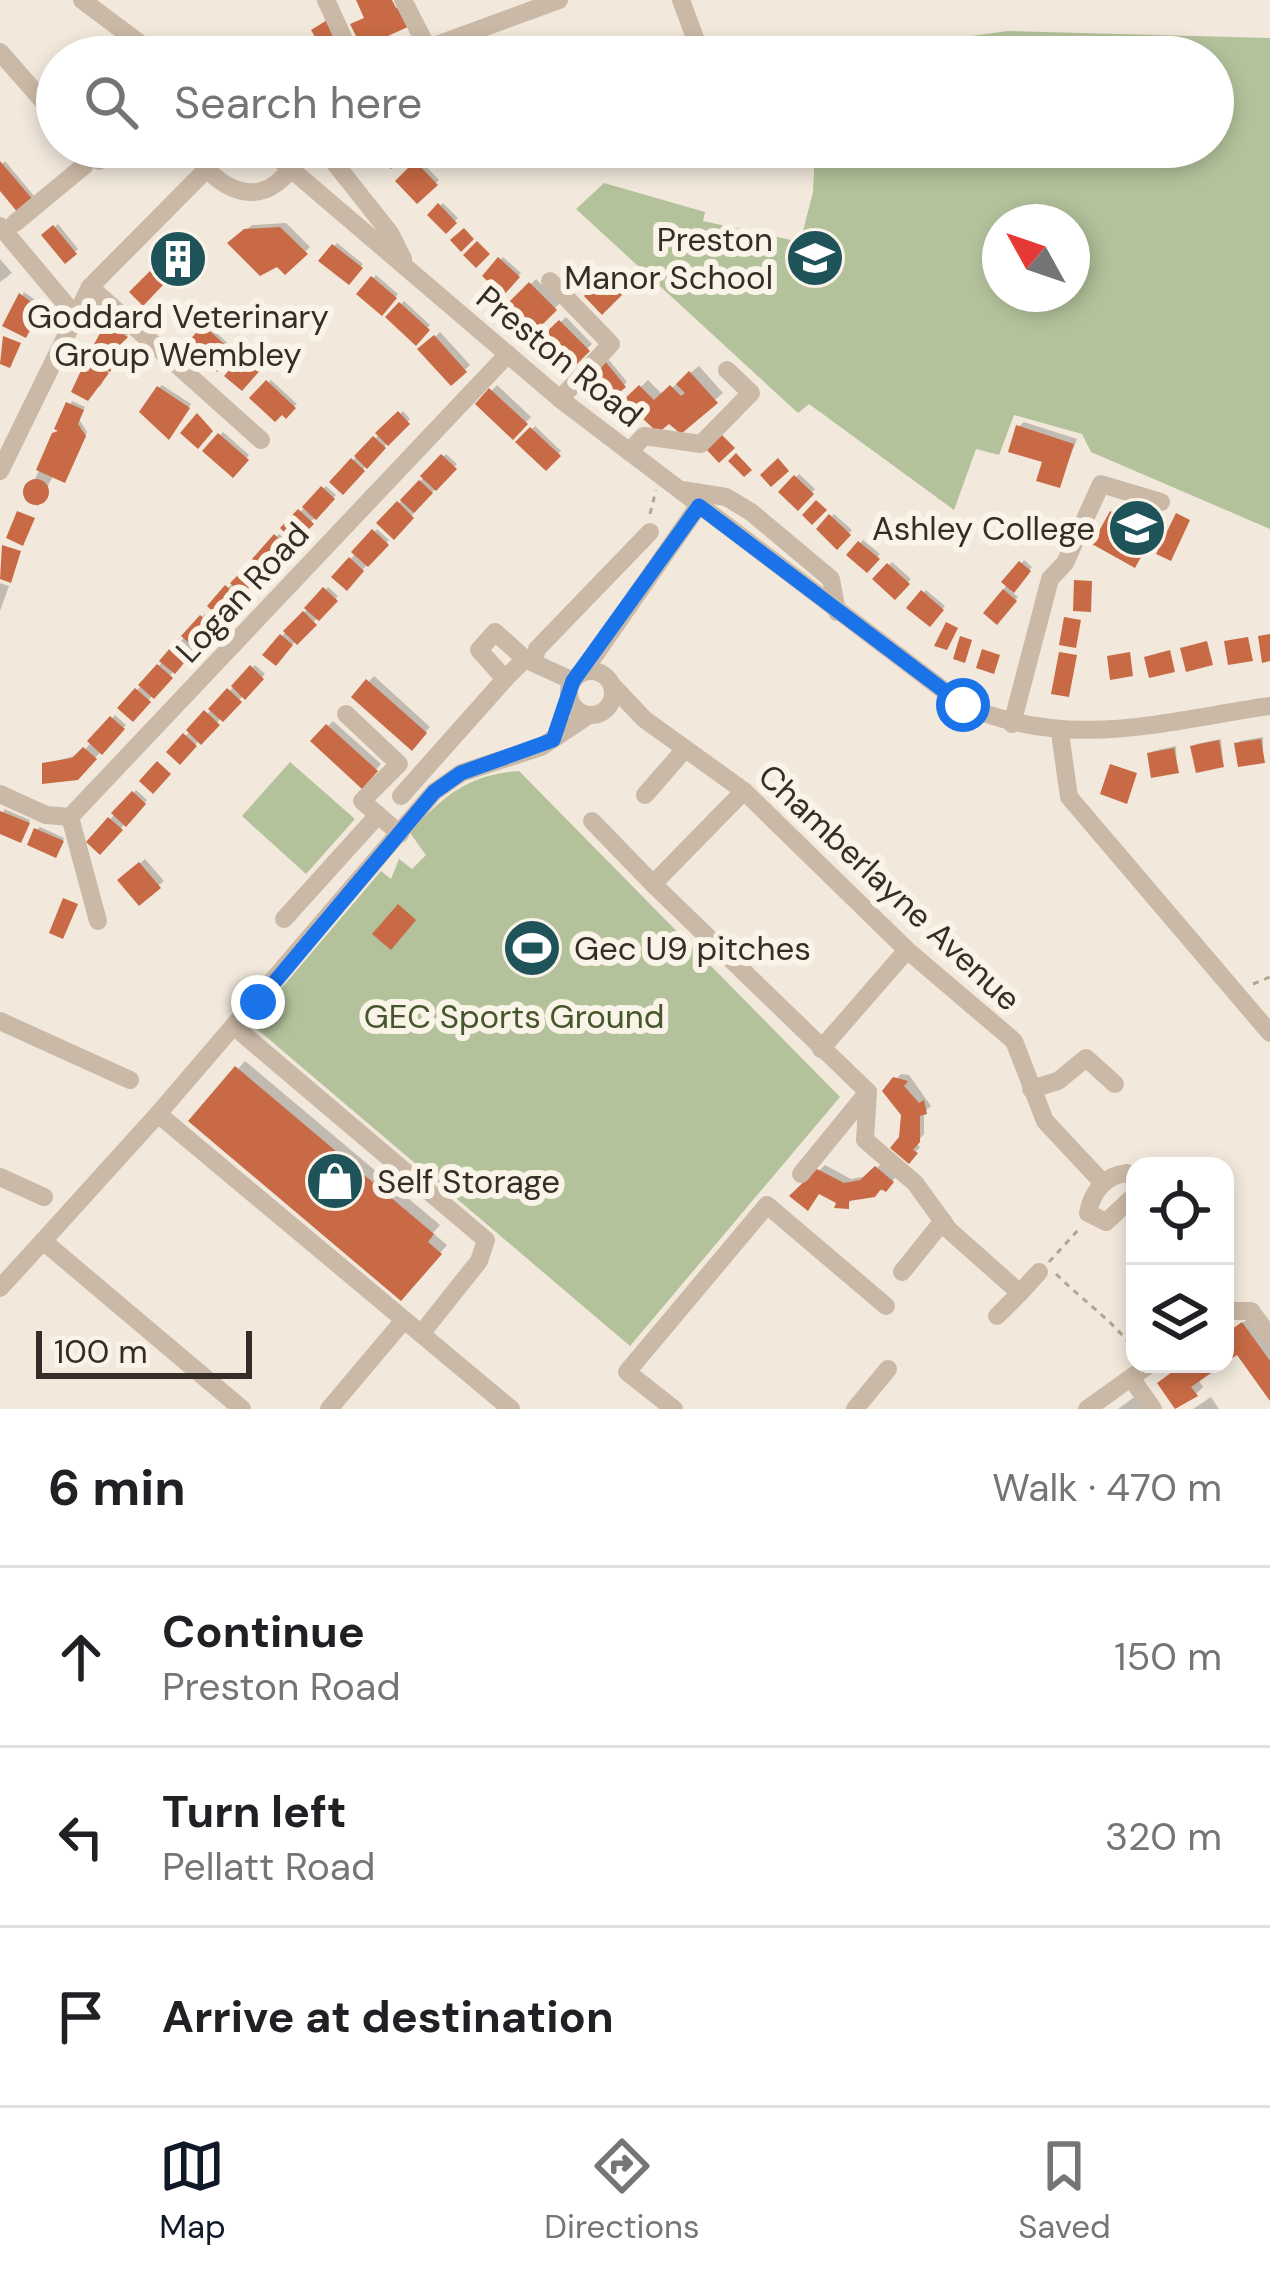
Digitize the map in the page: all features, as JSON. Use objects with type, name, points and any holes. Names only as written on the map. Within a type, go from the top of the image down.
[{"type":"street","points":[[82,0],[134,36]]},
{"type":"street","points":[[105,0],[114,8],[114,19]]},
{"type":"street","points":[[326,0],[342,36]]},
{"type":"street","points":[[403,0],[421,36]]},
{"type":"street","points":[[450,36],[509,8],[559,0]]},
{"type":"street","points":[[681,0],[694,36]]},
{"type":"street","points":[[0,52],[36,94]]},
{"type":"street","points":[[74,313],[8,224],[78,168]]},
{"type":"street","points":[[204,168],[235,188],[257,191],[272,187],[290,168]]},
{"type":"street","name":"Preston Road","points":[[290,168],[560,398],[963,705],[1012,724],[1060,733],[1270,706]]},
{"type":"street","name":"Preston Road","points":[[339,168],[390,233],[406,267]]},
{"type":"street","points":[[0,472],[90,287],[205,171]]},
{"type":"street","points":[[550,281],[611,344],[560,398]]},
{"type":"street","points":[[90,287],[261,440]]},
{"type":"street","name":"Logan Road","points":[[70,817],[508,354]]},
{"type":"street","points":[[629,452],[644,436],[701,443],[752,393],[727,370]]},
{"type":"street","name":"Preston Road","points":[[671,484],[727,497],[751,512],[830,579],[837,612]]},
{"type":"street","points":[[1012,724],[1050,580],[1065,563],[1101,484],[1161,502]]},
{"type":"street","points":[[553,740],[575,685],[699,506]]},
{"type":"street","points":[[401,796],[506,679],[650,532]]},
{"type":"street","points":[[506,679],[478,650],[495,632],[529,659],[575,685],[597,713]]},
{"type":"street","points":[[0,1288],[237,1029],[434,792],[461,773],[553,740],[613,700],[605,641]]},
{"type":"street","points":[[575,685],[609,681]]},
{"type":"street","name":"Chamberlayne Avenue","points":[[609,681],[644,719],[744,791],[908,950],[1014,1042],[1046,1120],[1103,1183]]},
{"type":"street","name":"Chamberlayne Avenue","points":[[597,713],[644,719]]},
{"type":"street","points":[[346,714],[399,764],[362,801],[400,834]]},
{"type":"street","points":[[1060,733],[1069,797],[1270,1033]]},
{"type":"street","points":[[645,795],[685,749]]},
{"type":"street","points":[[653,884],[744,791]]},
{"type":"street","points":[[0,794],[46,815],[70,817],[98,922]]},
{"type":"street","points":[[284,919],[378,815]]},
{"type":"street","points":[[592,821],[868,1092]]},
{"type":"street","points":[[821,1049],[908,950]]},
{"type":"street","points":[[0,1021],[130,1080]]},
{"type":"street","points":[[237,1029],[486,1240],[479,1261],[421,1334]]},
{"type":"street","points":[[1031,1090],[1058,1081],[1086,1058],[1115,1084]]},
{"type":"street","points":[[801,1174],[868,1092]]},
{"type":"street","points":[[868,1092],[865,1140],[915,1183],[943,1221],[1020,1293]]},
{"type":"street","points":[[158,1114],[511,1409]]},
{"type":"street","points":[[1126,1173],[1114,1174],[1103,1183],[1090,1203],[1090,1217],[1106,1222],[1126,1203]]},
{"type":"street","points":[[0,1177],[44,1197]]},
{"type":"street","points":[[674,1409],[627,1372],[766,1204],[886,1306]]},
{"type":"street","points":[[902,1272],[943,1221]]},
{"type":"street","points":[[43,1241],[242,1409]]},
{"type":"street","points":[[997,1316],[1043,1268]]},
{"type":"street","points":[[1234,1311],[1251,1311],[1270,1337]]},
{"type":"street","points":[[342,1404],[404,1320]]},
{"type":"street","points":[[865,1405],[888,1369]]},
{"type":"street","points":[[1087,1409],[1138,1373]]},
{"type":"street","points":[[1131,1378],[1153,1409]]},
{"type":"path","points":[[650,532],[650,496],[671,484]]},
{"type":"path","points":[[1235,992],[1270,976]]},
{"type":"path","points":[[1090,1217],[1043,1268],[1100,1317],[1115,1322],[1126,1338]]},
{"type":"green space","name":"Preston Manor School","points":[[1008,31],[1195,36],[971,36]]},
{"type":"green space","name":"Preston Manor School","points":[[1234,37],[1270,38],[1270,529],[1091,452],[1082,434],[1014,415],[999,455],[976,449],[954,510],[809,404],[798,413],[576,209],[604,183],[705,212],[703,221],[791,240],[802,235],[814,168],[1234,168]]},
{"type":"green space","points":[[290,762],[355,819],[306,874],[242,816]]},
{"type":"green space","name":"GEC Sports Ground","points":[[519,771],[840,1097],[630,1346],[251,1024],[381,871],[391,879],[399,859],[412,869],[426,855],[410,833],[434,808],[471,782]]},
{"type":"building","points":[[356,0],[392,0],[396,8],[403,5],[412,25],[388,36],[356,36],[350,24],[364,18]]},
{"type":"building","points":[[329,19],[336,36],[314,36],[311,30]]},
{"type":"building","points":[[0,161],[34,201],[19,214],[0,191]]},
{"type":"building","points":[[408,168],[422,168],[438,185],[417,204],[395,181]]},
{"type":"building","points":[[438,203],[457,223],[446,234],[427,215]]},
{"type":"building","points":[[53,225],[77,254],[65,264],[41,235]]},
{"type":"building","points":[[280,227],[308,254],[285,275],[277,267],[260,276],[227,243],[244,229]]},
{"type":"building","points":[[464,228],[474,239],[461,252],[450,240]]},
{"type":"building","points":[[477,241],[490,254],[476,268],[463,255]]},
{"type":"building","points":[[332,244],[363,268],[349,285],[318,261]]},
{"type":"building","points":[[172,250],[182,254],[186,264],[182,274],[172,278],[162,274],[158,264],[162,254]]},
{"type":"building","points":[[498,257],[520,277],[503,296],[482,276]]},
{"type":"building","points":[[609,270],[628,289],[602,315],[584,296]]},
{"type":"building","points":[[150,271],[164,284],[143,306],[129,292]]},
{"type":"building","points":[[371,276],[397,298],[382,316],[356,294]]},
{"type":"building","points":[[529,282],[557,310],[537,330],[509,302]]},
{"type":"building","points":[[19,293],[41,309],[26,338],[2,326]]},
{"type":"building","points":[[399,302],[430,330],[416,346],[385,317]]},
{"type":"building","points":[[559,320],[590,351],[571,370],[540,338]]},
{"type":"building","points":[[105,324],[128,337],[110,355],[117,359],[110,372],[86,359]]},
{"type":"building","points":[[203,325],[234,353],[217,372],[186,344]]},
{"type":"building","points":[[434,335],[467,372],[451,386],[417,349]]},
{"type":"building","points":[[3,336],[21,343],[10,368],[0,364]]},
{"type":"building","points":[[245,352],[263,367],[242,391],[224,376]]},
{"type":"building","points":[[605,361],[626,387],[607,403],[585,377]]},
{"type":"building","points":[[85,362],[109,373],[88,401],[71,392]]},
{"type":"building","points":[[689,371],[718,403],[681,434],[669,424],[658,433],[640,416],[633,422],[618,405],[639,385],[654,400],[670,385],[681,396],[685,393],[676,384]]},
{"type":"building","points":[[266,380],[296,408],[286,419],[282,415],[275,422],[249,398]]},
{"type":"building","points":[[157,386],[190,408],[169,440],[139,412]]},
{"type":"building","points":[[489,388],[528,424],[513,440],[475,404]]},
{"type":"building","points":[[66,402],[84,410],[78,424],[86,436],[65,483],[36,470],[52,433],[58,431],[54,429]]},
{"type":"building","points":[[398,411],[410,424],[388,446],[375,433]]},
{"type":"building","points":[[197,413],[213,431],[198,449],[180,433]]},
{"type":"building","points":[[1016,425],[1074,444],[1060,488],[1036,481],[1042,462],[1008,452]]},
{"type":"building","points":[[530,427],[561,456],[546,471],[515,442]]},
{"type":"building","points":[[218,433],[249,460],[233,478],[202,451]]},
{"type":"building","points":[[721,434],[735,448],[719,463],[706,449]]},
{"type":"building","points":[[373,436],[386,448],[367,469],[354,456]]},
{"type":"building","points":[[736,453],[752,470],[744,477],[728,461]]},
{"type":"building","points":[[441,454],[457,469],[436,491],[420,476]]},
{"type":"building","points":[[351,458],[365,471],[343,495],[329,482]]},
{"type":"building","points":[[778,458],[789,471],[771,487],[760,475]]},
{"type":"building","points":[[794,475],[814,494],[798,511],[778,492]]},
{"type":"building","points":[[36,479],[49,492],[36,505],[23,492]]},
{"type":"building","points":[[419,480],[433,493],[414,513],[400,500]]},
{"type":"building","points":[[321,486],[335,499],[316,520],[302,507]]},
{"type":"building","points":[[816,500],[827,510],[812,525],[802,515]]},
{"type":"building","points":[[397,501],[414,518],[394,540],[376,523]]},
{"type":"building","points":[[298,509],[314,524],[295,543],[280,528]]},
{"type":"building","points":[[17,511],[35,518],[23,546],[6,538]]},
{"type":"building","points":[[1110,511],[1153,535],[1135,568],[1092,544]]},
{"type":"building","points":[[1176,513],[1190,520],[1171,561],[1156,554]]},
{"type":"building","points":[[829,514],[851,535],[837,550],[816,529]]},
{"type":"building","points":[[372,529],[389,545],[368,567],[351,552]]},
{"type":"building","points":[[274,534],[288,547],[266,572],[252,559]]},
{"type":"building","points":[[858,541],[880,559],[867,573],[846,555]]},
{"type":"building","points":[[2,545],[21,551],[11,583],[0,579]]},
{"type":"building","points":[[349,557],[364,571],[347,591],[331,577]]},
{"type":"building","points":[[1019,561],[1031,571],[1014,593],[1001,582]]},
{"type":"building","points":[[251,562],[263,574],[242,595],[230,583]]},
{"type":"building","points":[[887,563],[910,584],[895,600],[872,579]]},
{"type":"building","points":[[1074,580],[1092,581],[1091,612],[1073,611]]},
{"type":"building","points":[[225,585],[239,597],[220,618],[207,606]]},
{"type":"building","points":[[323,587],[338,601],[319,621],[304,608]]},
{"type":"building","points":[[1003,589],[1017,601],[997,625],[983,613]]},
{"type":"building","points":[[921,590],[944,610],[930,627],[906,608]]},
{"type":"building","points":[[303,611],[317,625],[297,645],[283,631]]},
{"type":"building","points":[[200,615],[215,628],[196,649],[181,636]]},
{"type":"building","points":[[1064,617],[1081,620],[1076,648],[1059,645]]},
{"type":"building","points":[[946,622],[958,628],[947,650],[934,646]]},
{"type":"building","points":[[280,634],[293,645],[276,666],[262,655]]},
{"type":"building","points":[[1270,634],[1270,661],[1262,663],[1258,636]]},
{"type":"building","points":[[960,636],[972,640],[965,663],[953,659]]},
{"type":"building","points":[[1248,637],[1253,661],[1228,665],[1224,641]]},
{"type":"building","points":[[178,639],[193,652],[175,674],[159,661]]},
{"type":"building","points":[[1207,641],[1213,665],[1186,672],[1180,648]]},
{"type":"building","points":[[982,649],[1000,655],[994,674],[976,668]]},
{"type":"building","points":[[1170,650],[1175,672],[1149,678],[1144,657]]},
{"type":"building","points":[[1059,652],[1077,655],[1069,697],[1051,694]]},
{"type":"building","points":[[1130,652],[1133,676],[1110,680],[1107,656]]},
{"type":"building","points":[[157,664],[173,678],[154,699],[138,685]]},
{"type":"building","points":[[250,665],[264,679],[245,700],[231,686]]},
{"type":"building","points":[[366,679],[427,733],[412,751],[351,697]]},
{"type":"building","points":[[135,688],[151,702],[133,722],[117,708]]},
{"type":"building","points":[[227,688],[242,702],[223,722],[208,709]]},
{"type":"building","points":[[204,710],[220,725],[201,745],[186,730]]},
{"type":"building","points":[[110,716],[125,729],[102,755],[87,741]]},
{"type":"building","points":[[326,724],[378,771],[362,789],[310,741]]},
{"type":"building","points":[[183,733],[197,746],[180,765],[166,752]]},
{"type":"building","points":[[1261,739],[1265,763],[1238,767],[1234,743]]},
{"type":"building","points":[[1219,740],[1224,767],[1196,773],[1190,746]]},
{"type":"building","points":[[83,747],[97,759],[78,780],[42,784],[42,763],[72,758]]},
{"type":"building","points":[[1174,748],[1179,773],[1151,778],[1147,753]]},
{"type":"building","points":[[157,761],[171,774],[153,794],[139,781]]},
{"type":"building","points":[[1110,764],[1137,773],[1127,804],[1100,794]]},
{"type":"building","points":[[132,791],[146,804],[126,827],[111,813]]},
{"type":"building","points":[[0,811],[30,823],[21,843],[0,834]]},
{"type":"building","points":[[108,817],[123,830],[100,855],[86,842]]},
{"type":"building","points":[[34,828],[64,841],[56,858],[27,845]]},
{"type":"building","points":[[139,862],[161,888],[139,906],[117,880]]},
{"type":"building","points":[[63,898],[78,904],[63,939],[49,933]]},
{"type":"building","points":[[398,904],[416,920],[391,950],[372,934]]},
{"type":"building","points":[[235,1066],[434,1234],[428,1242],[442,1254],[401,1301],[188,1121]]},
{"type":"building","points":[[893,1077],[908,1081],[904,1086],[919,1103],[924,1100],[927,1114],[920,1116],[920,1142],[913,1150],[918,1153],[909,1164],[890,1148],[899,1137],[901,1115],[882,1091]]},
{"type":"building","points":[[875,1166],[894,1182],[875,1197],[849,1201],[849,1209],[834,1208],[836,1203],[819,1194],[808,1211],[789,1196],[817,1169],[844,1183],[860,1180]]},
{"type":"building","points":[[1242,1322],[1270,1361],[1270,1401],[1234,1357],[1234,1328]]},
{"type":"building","points":[[1171,1373],[1211,1373],[1191,1387],[1198,1396],[1175,1409],[1157,1383]]},
{"type":"place","name":"Preston Manor School","points":[[815,258]]},
{"type":"place","name":"Goddard Veterinary Group Wembley","points":[[178,259]]},
{"type":"place","name":"Ashley College","points":[[1137,528]]},
{"type":"place","name":"Gec U9 pitches","points":[[532,948]]},
{"type":"place","name":"Self Storage","points":[[335,1181]]},
{"type":"route","points":[[258,1002],[434,792],[488,761],[553,740],[573,681],[699,506],[963,705]]}]
